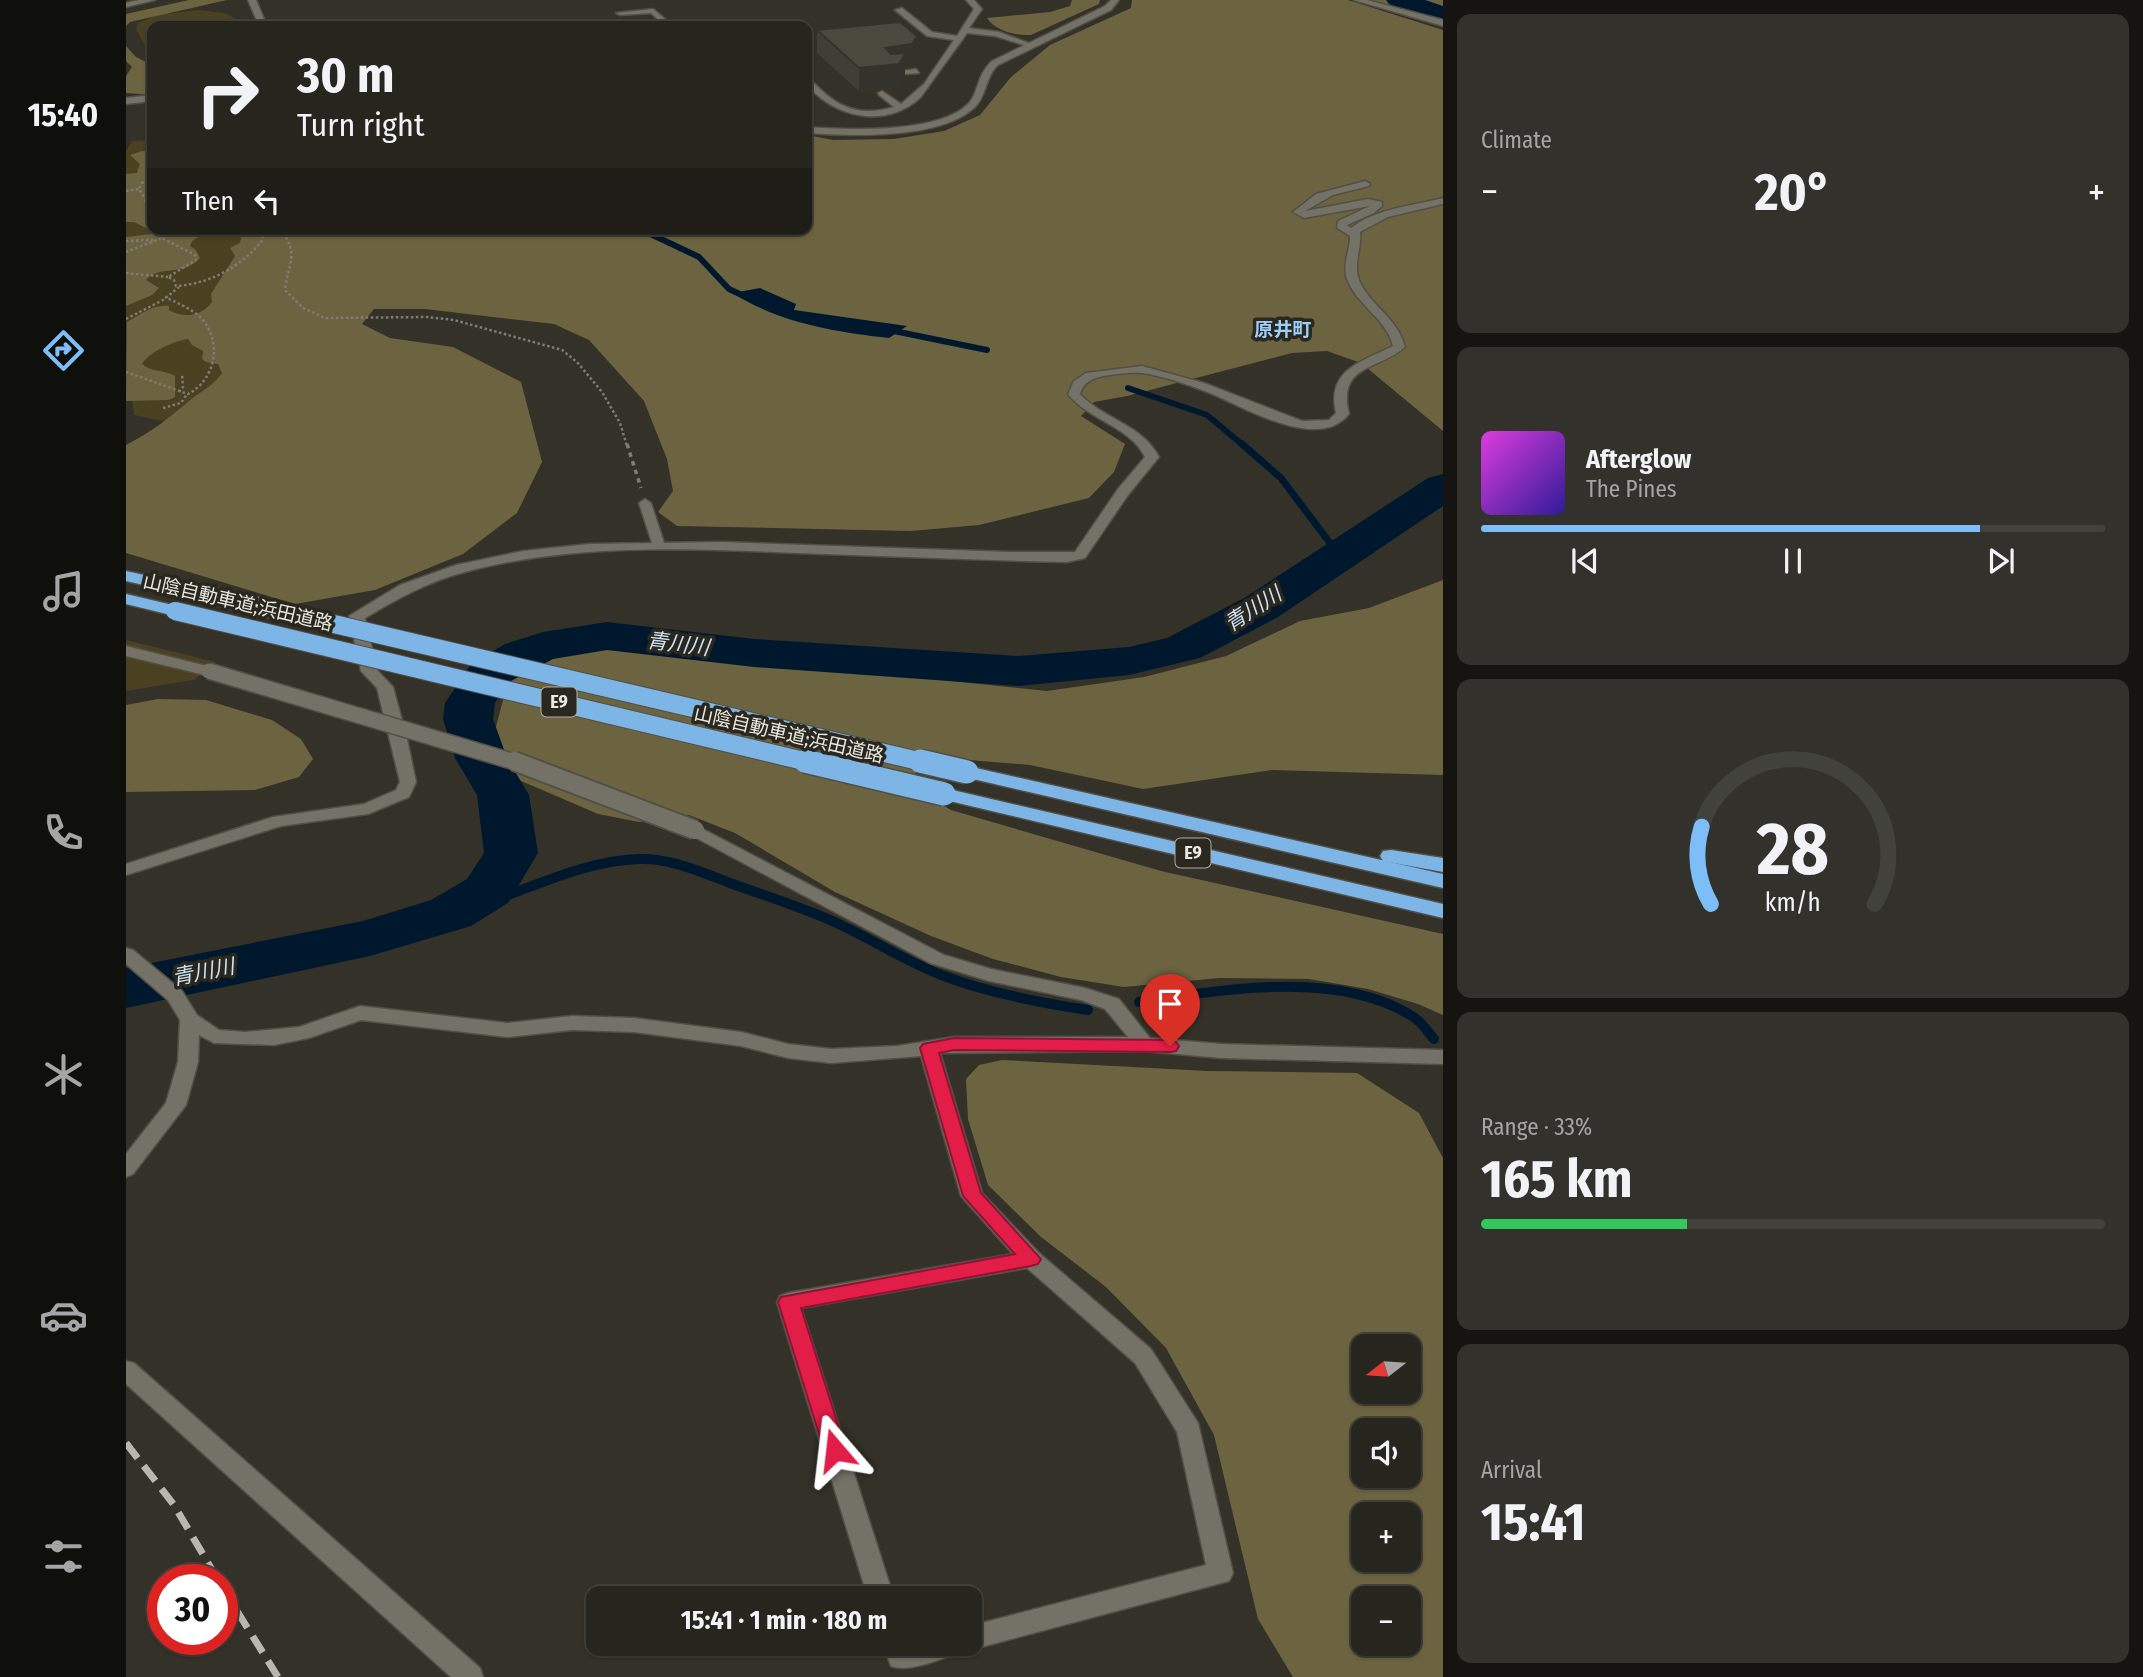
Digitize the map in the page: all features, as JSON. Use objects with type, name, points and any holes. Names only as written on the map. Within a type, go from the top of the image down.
[{"type":"highway","name":"山陰自動車道;浜田道路","points":[[126,576],[1443,881]]},
{"type":"highway","name":"山陰自動車道;浜田道路","points":[[126,599],[1443,911]]},
{"type":"highway","points":[[1148,812],[1443,865]]},
{"type":"street","points":[[126,5],[151,0]]},
{"type":"street","points":[[812,130],[882,131],[928,124],[955,115],[975,100],[980,80],[988,68],[1108,8],[1115,0]]},
{"type":"street","points":[[1358,0],[1443,23]]},
{"type":"street","points":[[126,101],[147,99]]},
{"type":"street","points":[[1355,235],[1342,228],[1342,223],[1370,211],[1378,204],[1363,202],[1304,215],[1298,212],[1303,206],[1327,194],[1365,184]]},
{"type":"street","points":[[126,870],[279,821],[368,809],[403,793],[408,782],[399,739],[385,687],[369,671],[357,616],[373,604],[463,568],[560,552],[659,545],[1067,558],[1080,555],[1123,492],[1152,457],[1151,452],[1132,435],[1081,404],[1074,394],[1076,386],[1093,374],[1139,369],[1215,391],[1297,425],[1328,425],[1339,420],[1343,414],[1339,396],[1345,381],[1367,362],[1399,347],[1387,323],[1353,280],[1349,262],[1357,240],[1354,231],[1367,222],[1443,201]]},
{"type":"street","points":[[126,651],[209,671],[493,753],[695,830],[937,959],[989,975],[1085,994],[1112,1004],[1144,1044]]},
{"type":"street","points":[[126,954],[175,996],[190,1020],[214,1036],[245,1039],[302,1033],[360,1013],[507,1030],[572,1023],[634,1025],[728,1037],[788,1051],[831,1056],[954,1044],[1144,1044],[1221,1051],[1443,1058]]},
{"type":"street","points":[[126,1169],[176,1105],[188,1062],[190,1020]]},
{"type":"street","points":[[929,1048],[972,1196],[1031,1259],[1143,1356],[1189,1430],[1220,1573],[982,1635]]},
{"type":"street","points":[[877,1586],[788,1302],[1031,1259]]},
{"type":"street","points":[[126,1370],[470,1677]]},
{"type":"lane","points":[[252,0],[261,21]]},
{"type":"lane","points":[[812,86],[830,103],[843,109],[871,112],[901,108],[909,103],[930,77],[978,9],[970,0]]},
{"type":"lane","points":[[899,10],[930,34],[958,38]]},
{"type":"lane","points":[[620,13],[653,11],[664,21]]},
{"type":"lane","points":[[964,30],[996,34],[1030,45]]},
{"type":"lane","points":[[891,73],[913,68],[930,77]]},
{"type":"lane","points":[[882,93],[901,108]]},
{"type":"lane","points":[[645,503],[659,545]]},
{"type":"path","points":[[139,189],[147,180]]},
{"type":"path","points":[[126,191],[139,189]]},
{"type":"path","points":[[139,189],[147,203]]},
{"type":"path","points":[[127,318],[180,287],[198,285],[248,256],[258,248],[263,239],[262,235]]},
{"type":"path","points":[[285,235],[293,246],[294,261],[285,290],[303,309],[325,318],[427,317],[454,320],[562,350],[577,362],[601,392],[620,423],[645,503]]},
{"type":"path","points":[[126,241],[162,238],[195,255],[196,260],[168,277]]},
{"type":"path","points":[[126,252],[162,238]]},
{"type":"path","points":[[126,273],[168,277],[180,287]]},
{"type":"path","points":[[163,408],[181,403],[208,379],[214,351],[212,337],[203,320],[188,308],[165,297]]},
{"type":"path","points":[[126,372],[188,394]]},
{"type":"path","points":[[179,392],[183,387],[181,374]]},
{"type":"shaded area","points":[[189,0],[227,0],[130,22],[126,26],[126,14]]},
{"type":"shaded area","points":[[1072,0],[1100,0],[1099,4],[1031,35],[1007,32],[987,18],[1050,12],[1070,6]]},
{"type":"shaded area","points":[[1132,0],[1348,0],[1443,30],[1443,431],[1361,363],[1327,351],[1292,353],[1127,396],[1094,402],[1081,416],[1125,444],[1114,472],[1089,498],[979,525],[911,531],[677,526],[658,512],[673,491],[667,459],[644,401],[589,340],[554,324],[425,309],[374,309],[362,324],[390,338],[453,347],[521,382],[542,462],[517,513],[463,554],[375,590],[295,604],[126,553],[126,445],[167,419],[211,385],[222,373],[218,364],[202,359],[203,351],[192,345],[188,339],[182,340],[156,351],[142,364],[175,376],[175,397],[169,400],[126,401],[127,322],[158,307],[169,306],[169,310],[175,313],[192,315],[208,307],[212,302],[211,294],[235,256],[230,248],[240,243],[241,238],[238,235],[812,235],[812,136],[833,140],[894,139],[944,131],[980,115],[1011,77],[1050,45],[1131,8]]},
{"type":"shaded area","points":[[1368,0],[1443,0],[1443,21],[1373,2]]},
{"type":"shaded area","points":[[198,10],[225,13],[238,21],[147,21],[147,49],[136,29],[138,23],[157,15]]},
{"type":"shaded area","points":[[126,46],[136,57],[147,62],[147,95],[126,93],[126,76],[132,67],[126,61]]},
{"type":"shaded area","points":[[147,140],[147,235],[295,235],[247,377],[176,424],[134,415],[132,398],[126,394],[126,151],[132,141]]},
{"type":"shaded area","points":[[147,152],[147,228],[134,222],[126,222],[126,174],[137,173],[140,164],[130,155]]},
{"type":"shaded area","points":[[202,235],[192,241],[190,246],[200,258],[186,268],[152,275],[146,280],[159,288],[152,295],[126,306],[126,237]]},
{"type":"shaded area","points":[[1443,580],[1443,775],[1272,770],[1143,789],[1030,765],[969,760],[922,769],[913,775],[910,782],[951,810],[1161,871],[1443,934],[1443,1015],[1418,1004],[1368,989],[1309,979],[1219,978],[1124,987],[1061,977],[993,959],[931,936],[835,892],[735,833],[689,815],[639,822],[598,814],[519,780],[493,738],[509,677],[532,659],[603,642],[659,651],[1047,691],[1144,677],[1226,656],[1300,621],[1369,608]]},
{"type":"shaded area","points":[[126,640],[216,662],[194,680],[126,691]]},
{"type":"shaded area","points":[[158,699],[206,700],[272,720],[301,739],[313,759],[299,777],[255,790],[126,792],[126,705]]},
{"type":"shaded area","points":[[1002,1060],[1207,1071],[1357,1073],[1419,1113],[1443,1158],[1443,1677],[1293,1677],[1258,1619],[1214,1435],[1166,1348],[1106,1287],[1041,1237],[988,1185],[968,1119],[966,1079],[979,1065]]},
{"type":"water","points":[[760,288],[796,304],[794,310],[907,326],[889,338],[849,333],[789,319],[733,293]]},
{"type":"building","points":[[900,22],[917,36],[912,44],[885,48],[891,54],[906,53],[899,64],[859,68],[817,30]]},
{"type":"waterway","points":[[1399,0],[1443,14]]},
{"type":"waterway","points":[[653,235],[699,257],[729,289],[746,297]]},
{"type":"waterway","points":[[889,330],[987,350]]},
{"type":"waterway","points":[[1128,388],[1207,415],[1244,446]]},
{"type":"waterway","points":[[1242,444],[1281,478],[1339,555]]},
{"type":"waterway","name":"青川川","points":[[126,988],[370,938],[451,913],[488,891],[511,853],[503,795],[481,758],[468,719],[470,703],[488,674],[522,654],[543,646],[607,636],[754,653],[1019,671],[1129,661],[1183,648],[1262,607],[1443,487]]},
{"type":"waterway","points":[[451,913],[591,866],[615,861],[651,859],[697,870],[818,915],[915,963],[961,982],[1015,997],[1088,1010]]},
{"type":"waterway","points":[[1139,1002],[1278,987],[1349,992],[1382,1001],[1415,1018],[1434,1039]]},
{"type":"railway","points":[[126,1443],[174,1505],[209,1564]]},
{"type":"railway","points":[[238,1613],[278,1677]]},
{"type":"district","name":"原井町","points":[[1283,329]]},
{"type":"route","points":[[835,1450],[788,1302],[1031,1259],[972,1196],[929,1048],[954,1044],[1170,1046]]}]
